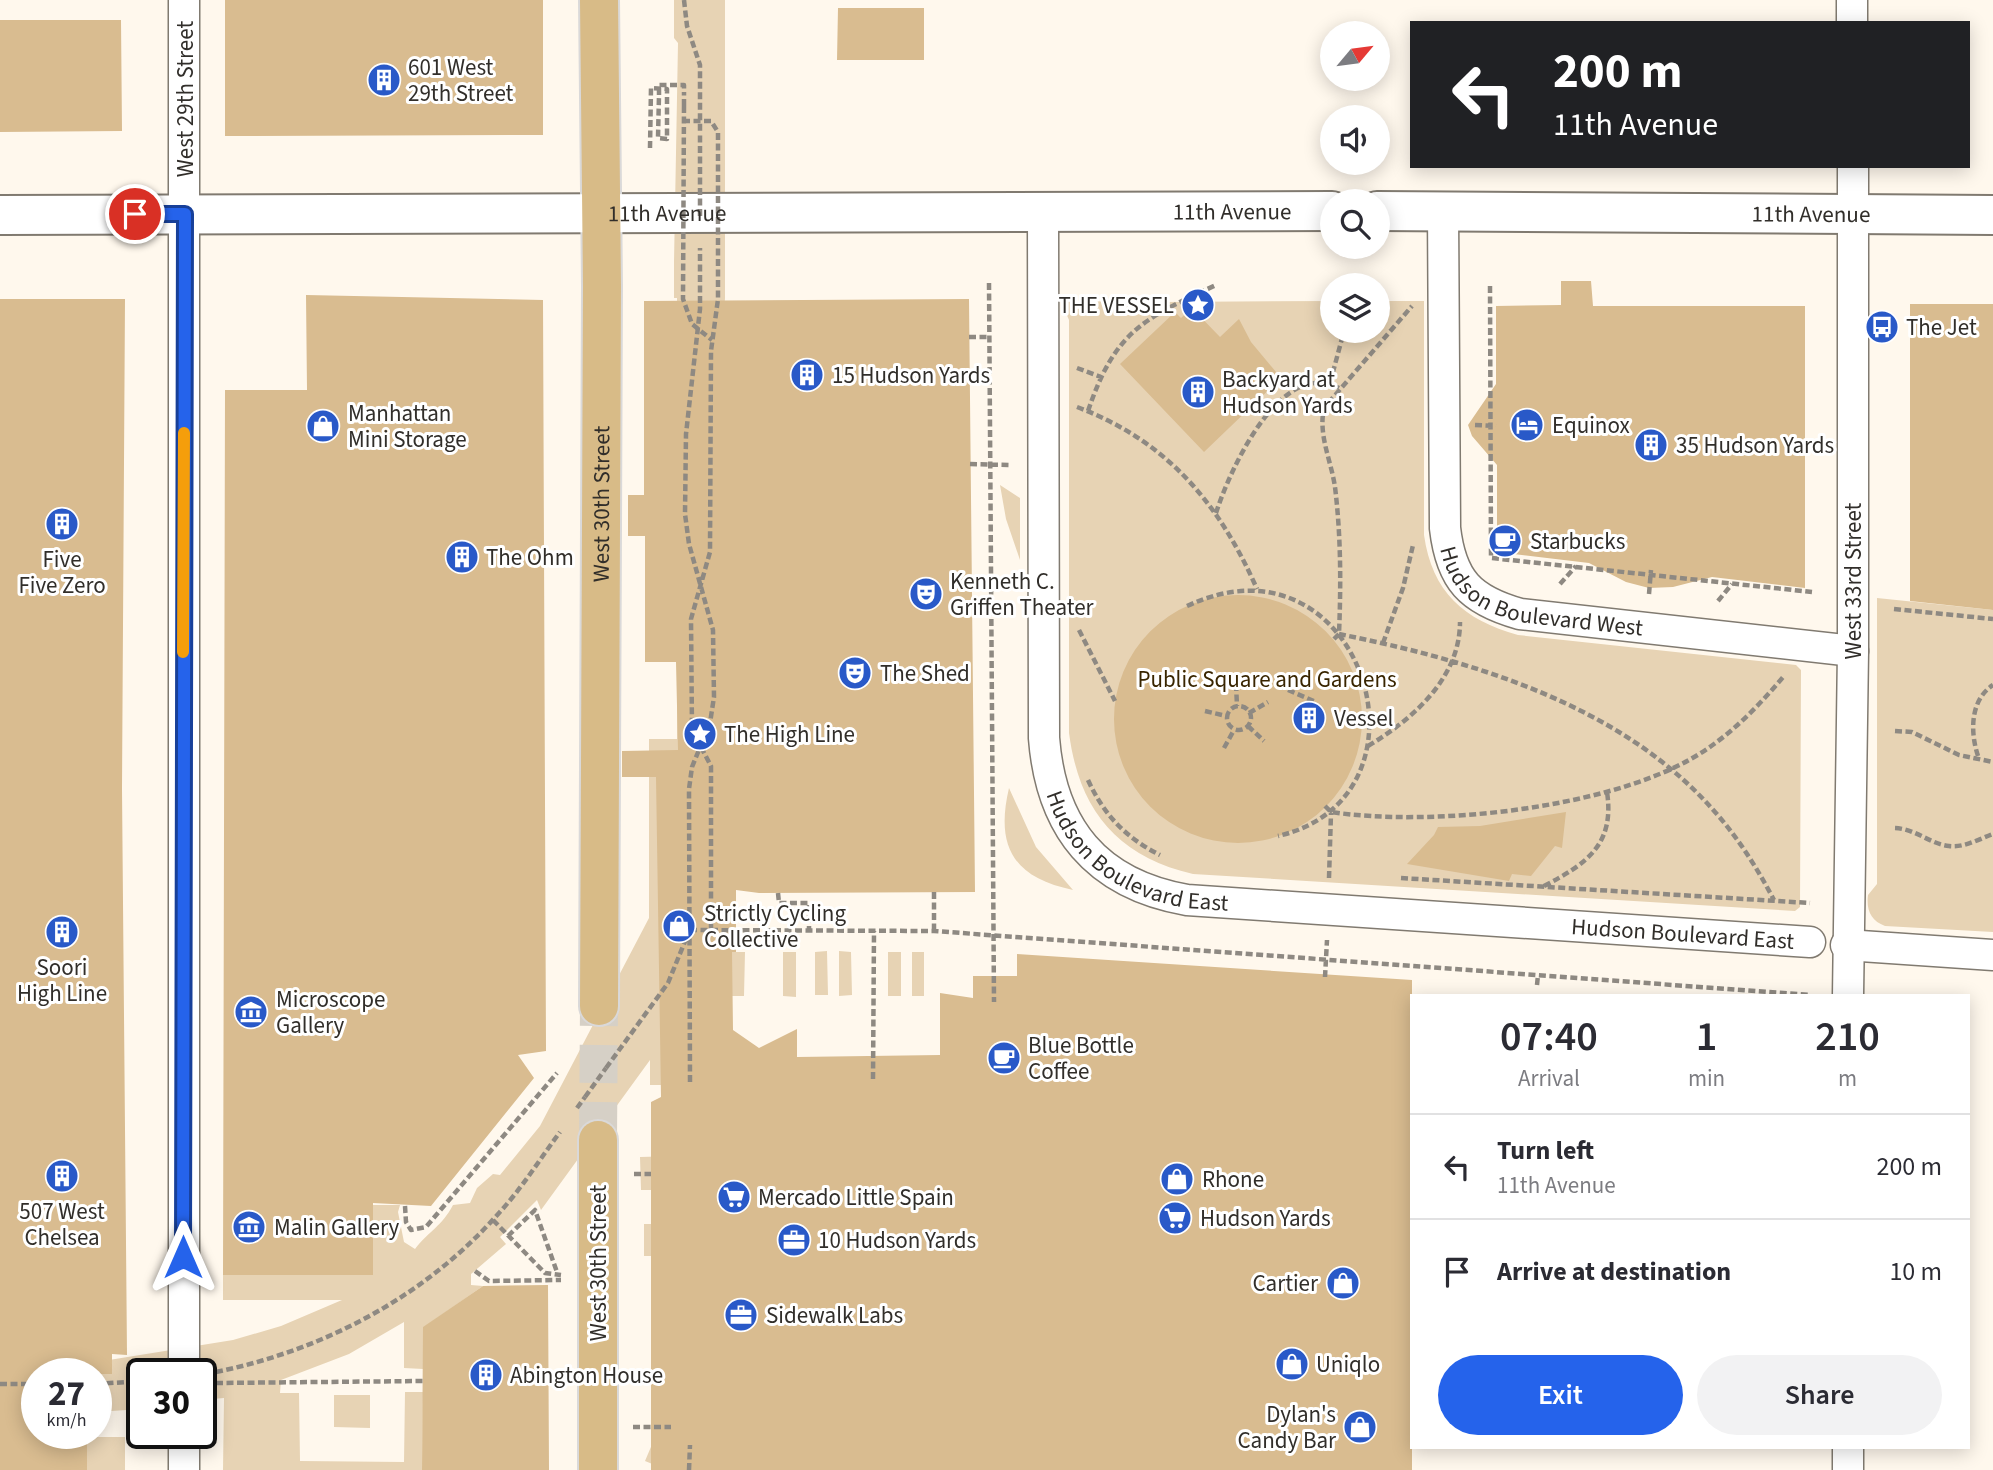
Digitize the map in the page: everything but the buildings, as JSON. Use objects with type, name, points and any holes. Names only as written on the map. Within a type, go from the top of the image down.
[{"type":"main road","name":"West 30th Street","points":[[599,0],[599,1006]]},
{"type":"main road","name":"11th Avenue","points":[[0,215],[1320,211]]},
{"type":"main road","name":"11th Avenue","points":[[1390,211],[1993,215]]},
{"type":"main road","name":"West 30th Street","points":[[598,1140],[598,1470]]},
{"type":"street","name":"West 29th Street","points":[[184,0],[184,1358]]},
{"type":"street","points":[[1852,0],[1852,21]]},
{"type":"street","name":"West 33rd Street","points":[[1848,994],[1846,945],[1853,651],[1853,168]]},
{"type":"street","name":"Hudson Boulevard East","points":[[1043,211],[1046,770],[1066,826],[1085,850],[1110,871],[1135,885],[1187,900],[1810,942]]},
{"type":"street","name":"Hudson Boulevard West","points":[[1443,211],[1445,528],[1447,547],[1457,576],[1468,589],[1499,608],[1520,614],[1853,651]]},
{"type":"street","points":[[1846,945],[1993,955]]},
{"type":"street","points":[[184,1449],[184,1470]]},
{"type":"street","points":[[1848,1449],[1848,1470]]},
{"type":"path","points":[[684,0],[687,26],[700,65],[700,229]]},
{"type":"path","points":[[650,148],[651,88],[659,88],[667,89],[667,139],[658,138],[659,95],[659,85],[684,85],[683,299],[684,308],[698,331],[712,340]]},
{"type":"path","points":[[683,121],[711,121],[718,132],[718,299],[712,340],[710,552],[691,619],[692,730],[711,766],[711,930]]},
{"type":"path","points":[[690,1082],[689,789],[713,710],[714,659],[713,630],[689,544],[685,514],[686,434],[698,331],[700,243]]},
{"type":"path","points":[[989,283],[994,1002]]},
{"type":"path","points":[[1088,411],[1111,356],[1138,324],[1216,285]]},
{"type":"path","points":[[1490,286],[1493,426],[1491,558],[1506,556],[1812,592]]},
{"type":"path","points":[[1334,639],[1339,634],[1338,520],[1335,485],[1321,425],[1324,408],[1414,304]]},
{"type":"path","points":[[969,337],[990,337]]},
{"type":"path","points":[[1330,383],[1341,343]]},
{"type":"path","points":[[1077,368],[1101,377]]},
{"type":"path","points":[[1216,514],[1225,485],[1241,452],[1270,411],[1286,396],[1302,388],[1330,383],[1339,388]]},
{"type":"path","points":[[1077,407],[1133,432],[1153,446],[1189,481],[1216,514],[1243,557],[1257,589]]},
{"type":"path","points":[[1471,425],[1493,426]]},
{"type":"path","points":[[970,464],[1020,465]]},
{"type":"path","points":[[1384,643],[1403,588],[1414,534]]},
{"type":"path","points":[[1560,585],[1576,566]]},
{"type":"path","points":[[1649,594],[1651,572]]},
{"type":"path","points":[[1718,601],[1733,583]]},
{"type":"path","points":[[1187,606],[1221,592],[1257,589],[1298,601],[1339,634],[1365,684],[1369,725],[1360,774],[1331,812],[1308,827],[1278,836]]},
{"type":"path","points":[[1895,609],[1993,619]]},
{"type":"path","points":[[1367,746],[1394,729],[1425,702],[1454,661],[1460,634],[1460,616]]},
{"type":"path","points":[[1077,626],[1115,701]]},
{"type":"path","points":[[1339,634],[1454,661],[1518,683],[1579,712],[1634,743],[1670,769],[1713,810],[1738,839],[1774,900]]},
{"type":"path","points":[[1325,806],[1331,812],[1356,816],[1467,814],[1606,792],[1670,769],[1717,743],[1755,709],[1787,672]]},
{"type":"path","points":[[1236,684],[1237,706]]},
{"type":"path","points":[[1978,757],[1974,738],[1975,709],[1979,697],[1993,685]]},
{"type":"path","points":[[1289,690],[1316,702]]},
{"type":"path","points":[[1249,713],[1268,702]]},
{"type":"path","points":[[1226,716],[1227,723],[1234,729],[1241,731],[1248,726],[1251,719],[1249,713],[1246,708],[1237,706]]},
{"type":"path","points":[[1226,716],[1237,706]]},
{"type":"path","points":[[1205,711],[1226,716]]},
{"type":"path","points":[[1362,722],[1369,725]]},
{"type":"path","points":[[1248,726],[1264,741]]},
{"type":"path","points":[[1224,748],[1234,729]]},
{"type":"path","points":[[1895,731],[1912,732],[1959,755],[1993,762]]},
{"type":"path","points":[[1085,773],[1111,821],[1131,838],[1170,860]]},
{"type":"path","points":[[1543,887],[1580,867],[1594,854],[1608,821],[1606,792]]},
{"type":"path","points":[[1329,882],[1331,812]]},
{"type":"path","points":[[1895,828],[1916,831],[1946,846],[1969,844],[1993,834]]},
{"type":"path","points":[[1316,873],[1341,875]]},
{"type":"path","points":[[1392,878],[1810,902]]},
{"type":"path","points":[[934,892],[934,931]]},
{"type":"path","points":[[778,893],[779,904],[809,903],[809,930]]},
{"type":"path","points":[[690,930],[934,931],[1782,994]]},
{"type":"path","points":[[585,1097],[668,983],[690,930]]},
{"type":"path","points":[[873,1079],[874,931]]},
{"type":"path","points":[[1325,976],[1328,940]]},
{"type":"path","points":[[1537,985],[1538,975]]},
{"type":"path","points":[[405,1206],[406,1222],[411,1230],[426,1227],[557,1073]]},
{"type":"path","points":[[217,1372],[278,1356],[353,1325],[400,1298],[446,1265],[493,1220],[534,1167]]},
{"type":"path","points":[[634,1174],[650,1174]]},
{"type":"path","points":[[508,1236],[535,1210],[560,1277]]},
{"type":"path","points":[[493,1220],[545,1273],[560,1277]]},
{"type":"path","points":[[475,1270],[489,1281],[560,1277]]},
{"type":"path","points":[[217,1383],[423,1381]]},
{"type":"path","points":[[0,1384],[21,1384]]},
{"type":"path","points":[[633,1427],[671,1427]]},
{"type":"path","points":[[689,1470],[690,1445]]},
{"type":"green space","name":"The High Line","points":[[674,0],[725,0],[725,298],[667,1470],[645,1461],[656,1435],[676,1256],[644,1256],[644,1224],[676,1224],[676,1190],[641,1190],[640,1157],[676,1156],[676,1085],[650,1085],[650,1060],[541,1210],[537,1200],[500,1237],[506,1244],[471,1274],[471,1285],[483,1286],[424,1327],[423,1369],[404,1368],[404,1322],[349,1354],[281,1380],[280,1393],[299,1393],[300,1461],[404,1462],[405,1392],[423,1392],[422,1470],[223,1470],[224,1398],[217,1399],[217,1358],[126,1358],[126,1410],[112,1411],[112,1360],[233,1340],[281,1326],[342,1300],[223,1300],[223,1275],[372,1275],[373,1205],[400,1205],[398,1212],[404,1242],[415,1249],[453,1205],[470,1203],[477,1188],[493,1174],[500,1175],[540,1126],[649,918],[649,739],[677,739],[677,298],[674,298],[674,262],[678,43],[674,38]]},
{"type":"green space","name":"Public Square and Gardens","points":[[1169,299],[1165,302],[1320,301],[1320,343],[1390,343],[1390,301],[1424,301],[1424,535],[1434,573],[1443,588],[1467,612],[1499,629],[1518,635],[1796,665],[1801,670],[1800,907],[1795,911],[1193,874],[1166,866],[1123,842],[1092,806],[1074,760],[1069,733],[1069,320],[1063,306],[1069,301],[1154,302]]},
{"type":"green space","points":[[1000,485],[1020,498],[1020,560],[1006,519]]},
{"type":"green space","points":[[1877,598],[1993,610],[1993,932],[1885,926],[1873,918],[1869,910],[1868,895],[1877,884]]},
{"type":"green space","points":[[1009,788],[1036,847],[1073,890],[1036,877],[1014,857],[1005,827]]},
{"type":"green space","points":[[827,951],[828,995],[815,995],[815,952]]},
{"type":"green space","points":[[839,951],[851,952],[852,995],[839,996]]},
{"type":"green space","points":[[732,952],[745,952],[744,996],[732,996]]},
{"type":"green space","points":[[783,952],[796,952],[796,997],[783,996]]},
{"type":"green space","points":[[888,952],[901,952],[901,996],[888,996]]},
{"type":"green space","points":[[912,952],[924,952],[924,996],[912,996]]},
{"type":"green space","points":[[334,1395],[370,1395],[370,1428],[334,1427]]},
{"type":"green space","points":[[112,1437],[125,1437],[125,1470],[87,1470],[87,1449],[112,1449]]},
{"type":"tunnel","points":[[598,1140],[599,1006]]},
{"type":"slow traffic","points":[[183,652],[184,433]]},
{"type":"place","name":"601 West 29th Street","points":[[384,80]]},
{"type":"place","name":"THE VESSEL","points":[[1198,305]]},
{"type":"place","name":"The Jet","points":[[1882,327]]},
{"type":"place","name":"15 Hudson Yards","points":[[807,375]]},
{"type":"place","name":"Backyard at Hudson Yards","points":[[1198,392]]},
{"type":"place","name":"Equinox","points":[[1527,425]]},
{"type":"place","name":"Manhattan Mini Storage","points":[[323,426]]},
{"type":"place","name":"35 Hudson Yards","points":[[1651,445]]},
{"type":"place","name":"Five Five Zero","points":[[62,524]]},
{"type":"place","name":"Starbucks","points":[[1505,541]]},
{"type":"place","name":"The Ohm","points":[[462,557]]},
{"type":"place","name":"Kenneth C. Griffen Theater","points":[[926,594]]},
{"type":"place","name":"The Shed","points":[[855,673]]},
{"type":"place","name":"Vessel","points":[[1309,718]]},
{"type":"place","name":"The High Line","points":[[700,734]]},
{"type":"place","name":"Strictly Cycling Collective","points":[[679,926]]},
{"type":"place","name":"Soori High Line","points":[[62,932]]},
{"type":"place","name":"Microscope Gallery","points":[[251,1012]]},
{"type":"place","name":"Blue Bottle Coffee","points":[[1004,1058]]},
{"type":"place","name":"507 West Chelsea","points":[[62,1176]]},
{"type":"place","name":"Rhone","points":[[1177,1179]]},
{"type":"place","name":"Mercado Little Spain","points":[[734,1197]]},
{"type":"place","name":"Hudson Yards","points":[[1175,1218]]},
{"type":"place","name":"Malin Gallery","points":[[249,1227]]},
{"type":"place","name":"10 Hudson Yards","points":[[794,1240]]},
{"type":"place","name":"Cartier","points":[[1343,1283]]},
{"type":"place","name":"Sidewalk Labs","points":[[741,1315]]},
{"type":"place","name":"Uniqlo","points":[[1292,1364]]},
{"type":"place","name":"Abington House","points":[[486,1375]]},
{"type":"place","name":"Dylan's Candy Bar","points":[[1360,1427]]},
{"type":"route","points":[[135,214],[185,214],[183,1257]]}]
